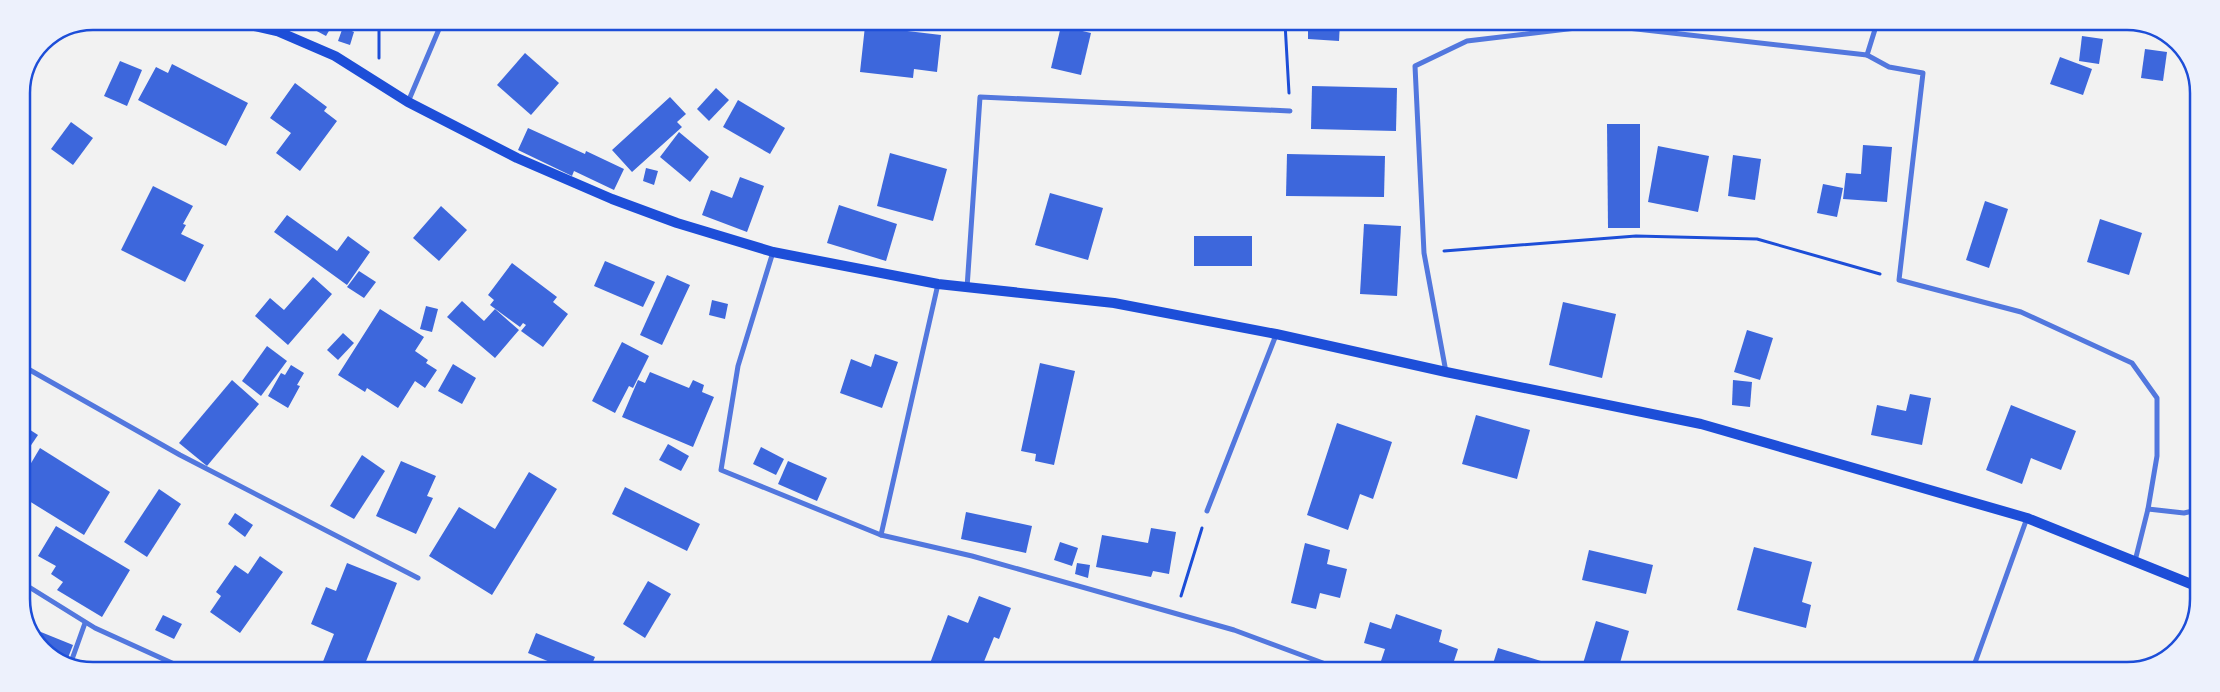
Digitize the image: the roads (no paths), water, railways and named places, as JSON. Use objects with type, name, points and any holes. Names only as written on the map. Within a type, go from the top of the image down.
[{"type":"main road","points":[[266,30],[285,35],[335,56],[408,102],[517,158],[612,199],[677,224],[774,252],[938,284],[1114,304],[1276,334],[1446,372],[1700,424],[2027,518],[2190,584]]},
{"type":"street","points":[[408,102],[439,30]]},
{"type":"street","points":[[1446,372],[1424,253],[1415,66],[1467,41],[1559,30]]},
{"type":"street","points":[[1647,30],[1868,54],[1889,67],[1923,73],[1899,280],[2021,312],[2132,363],[2157,398],[2158,456],[2135,562]]},
{"type":"street","points":[[1868,54],[1874,30]]},
{"type":"street","points":[[967,288],[980,97],[1290,111]]},
{"type":"street","points":[[774,252],[738,366],[721,470],[882,535],[972,556],[1176,613],[1234,630],[1320,662]]},
{"type":"street","points":[[882,535],[938,284]]},
{"type":"street","points":[[1207,510],[1276,334]]},
{"type":"street","points":[[30,369],[180,455],[418,578]]},
{"type":"street","points":[[2148,509],[2190,511]]},
{"type":"street","points":[[1975,662],[2027,518]]},
{"type":"street","points":[[30,588],[85,623],[170,662]]},
{"type":"street","points":[[72,658],[85,623]]}]
